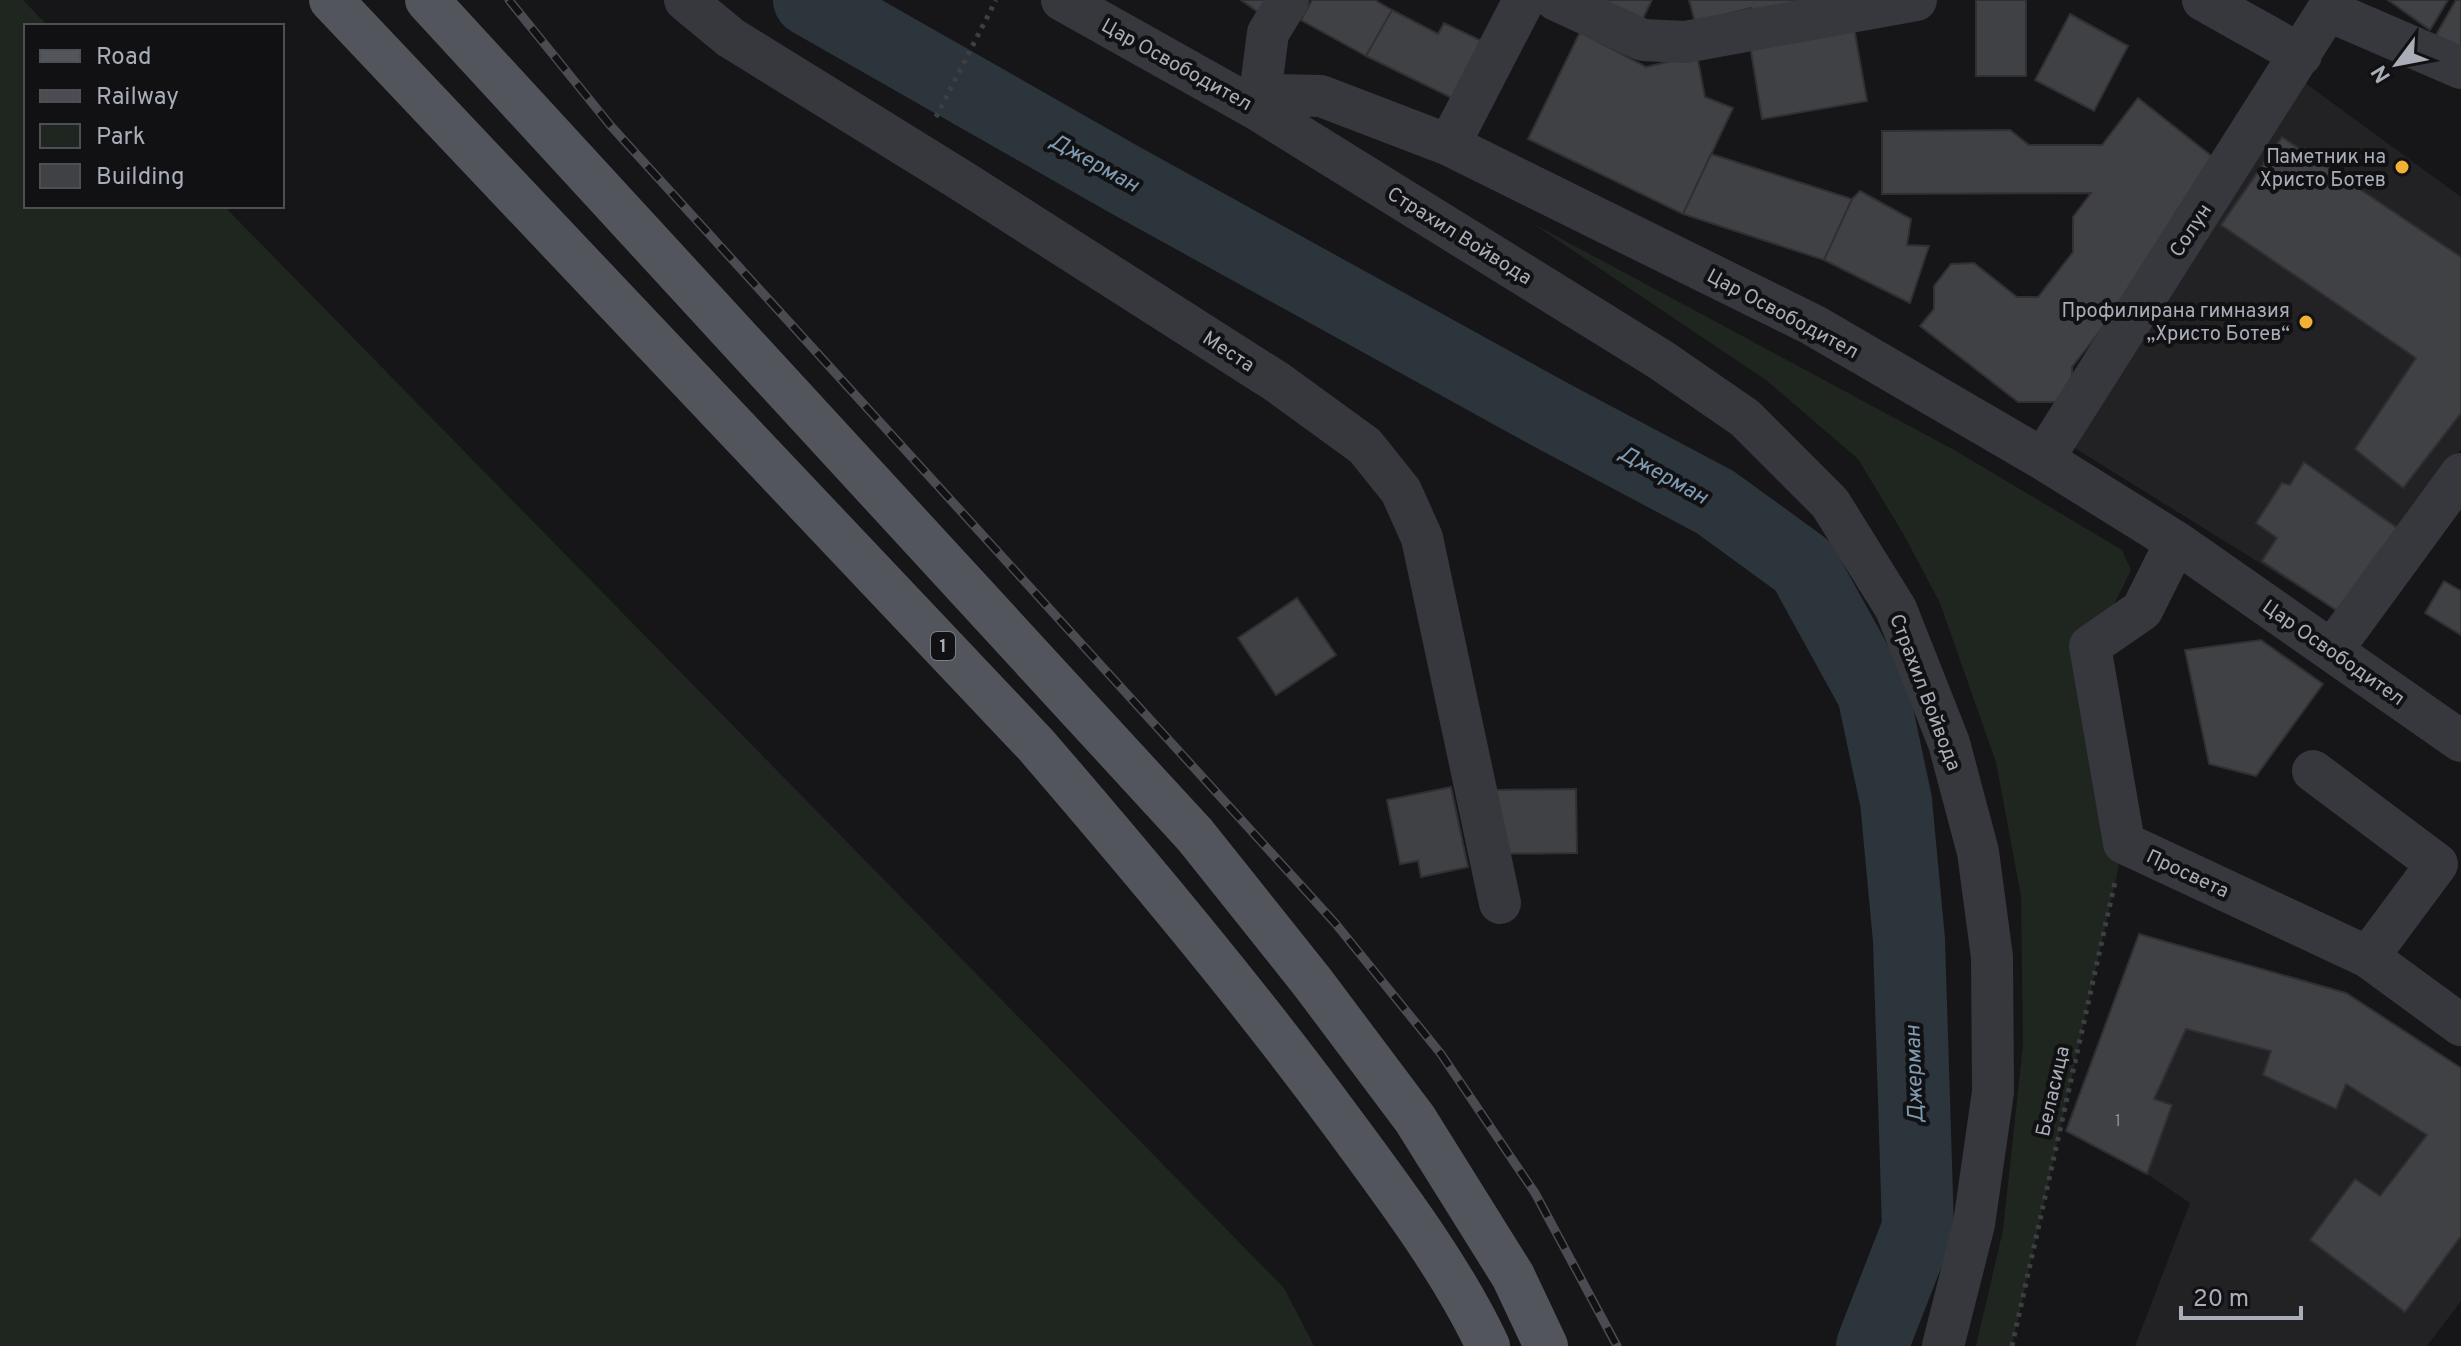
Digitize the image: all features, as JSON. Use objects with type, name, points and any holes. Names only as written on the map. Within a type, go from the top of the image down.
[{"type":"main road","name":"1","points":[[331,0],[1047,756],[1271,1025],[1371,1161],[1468,1304],[1488,1346]]},
{"type":"main road","points":[[427,0],[1195,835],[1313,983],[1415,1119],[1513,1276],[1546,1346]]},
{"type":"street","name":"Места","points":[[685,0],[731,38],[1277,382],[1365,446],[1401,491],[1422,538],[1500,903]]},
{"type":"street","name":"Цар Освободител","points":[[1062,0],[1258,110],[1279,95],[1321,96],[1449,145],[1813,325],[2043,459],[2176,542],[2461,741]]},
{"type":"street","points":[[1258,110],[1268,33],[1288,0]]},
{"type":"street","points":[[1449,145],[1524,0]]},
{"type":"street","points":[[1556,0],[1643,40],[1685,42],[1916,0]]},
{"type":"street","points":[[2203,0],[2301,55]]},
{"type":"street","points":[[2332,5],[2461,68]]},
{"type":"street","name":"Солун","points":[[2043,459],[2332,5]]},
{"type":"street","name":"Страхил Войвода","points":[[1258,110],[1661,360],[1745,418],[1830,503],[1896,609],[1949,743],[1978,852],[1992,957],[1993,1092],[1974,1224],[1943,1346]]},
{"type":"street","points":[[2332,650],[2461,474]]},
{"type":"street","name":"Просвета","points":[[2176,542],[2142,610],[2090,646],[2124,843],[2368,957],[2461,1025]]},
{"type":"street","points":[[2313,771],[2437,864],[2368,957]]},
{"type":"path","points":[[934,119],[996,0]]},
{"type":"path","name":"Беласица","points":[[2012,1346],[2124,843]]},
{"type":"shaded area","name":"Профилирана гимназия „Христо Ботев“","points":[[2301,80],[2461,197],[2461,449],[2342,614],[2073,447]]},
{"type":"shaded area","points":[[2139,934],[2346,993],[2461,1068],[2461,1301],[2427,1346],[2135,1346],[2190,1203],[2147,1174],[2066,1131]]},
{"type":"green space","points":[[0,0],[23,0],[46,24],[24,24],[24,208],[226,208],[1284,1288],[1314,1346],[0,1346]]},
{"type":"green space","points":[[1532,223],[1956,451],[2122,550],[2131,570],[2090,646],[2124,843],[2012,1346],[1976,1346],[2003,1230],[2023,1045],[2021,896],[1996,762],[1940,603],[1858,459],[1766,380]]},
{"type":"building","points":[[1241,0],[1277,0],[1265,17]]},
{"type":"building","points":[[1312,0],[1375,0],[1392,10],[1366,56],[1301,20]]},
{"type":"building","points":[[1587,0],[1652,0],[1639,26]]},
{"type":"building","points":[[1689,0],[1821,0],[1753,17],[1751,8],[1695,22]]},
{"type":"building","points":[[1976,0],[2026,0],[2026,76],[1976,76]]},
{"type":"building","points":[[2388,0],[2448,0],[2430,30]]},
{"type":"building","points":[[2456,0],[2461,0],[2461,50],[2436,35]]},
{"type":"building","points":[[1392,10],[1438,34],[1444,23],[1486,43],[1458,101],[1366,56]]},
{"type":"building","points":[[2070,14],[2128,46],[2094,111],[2035,80]]},
{"type":"building","points":[[1853,22],[1867,101],[1762,119],[1749,39]]},
{"type":"building","points":[[1580,32],[1646,67],[1697,55],[1705,97],[1733,108],[1683,214],[1528,139]]},
{"type":"building","points":[[2138,98],[2218,161],[2219,178],[2072,367],[2072,395],[2066,402],[2018,402],[1920,326],[1934,309],[1934,286],[1951,264],[1974,263],[2017,297],[2038,297],[2073,252],[2073,217],[2091,193],[1882,194],[1882,131],[2010,130],[2029,145],[2102,145]]},
{"type":"building","points":[[2282,137],[2461,257],[2461,413],[2403,488],[2355,449],[2416,358],[2221,225]]},
{"type":"building","points":[[1711,154],[1852,199],[1824,260],[1683,214]]},
{"type":"building","points":[[1860,191],[1911,219],[1907,245],[1929,246],[1910,303],[1824,260],[1852,199]]},
{"type":"building","points":[[2304,462],[2400,530],[2342,614],[2262,561],[2277,538],[2256,523],[2282,483],[2290,485]]},
{"type":"building","points":[[2444,581],[2461,591],[2461,635],[2425,613]]},
{"type":"building","points":[[1297,598],[1336,655],[1276,695],[1238,638]]},
{"type":"building","points":[[2261,640],[2323,684],[2256,776],[2209,764],[2185,650]]},
{"type":"building","points":[[1451,787],[1468,867],[1421,877],[1418,861],[1400,864],[1387,800]]},
{"type":"building","points":[[1576,789],[1577,853],[1495,854],[1494,790]]},
{"type":"building","points":[[2139,934],[2346,993],[2461,1068],[2461,1236],[2405,1312],[2310,1240],[2355,1179],[2380,1196],[2427,1135],[2346,1084],[2336,1109],[2263,1075],[2271,1051],[2186,1029],[2154,1099],[2172,1105],[2147,1174],[2066,1131]]},
{"type":"waterway","name":"Джерман","points":[[809,0],[1125,180],[1715,502],[1803,566],[1873,693],[1896,801],[1909,940],[1918,1228],[1872,1346]]},
{"type":"railway","points":[[509,0],[610,125],[1335,923],[1441,1054],[1535,1193],[1617,1346]]},
{"type":"place","name":"Паметник на Христо Ботев","points":[[2402,167]]},
{"type":"place","name":"Профилирана гимназия „Христо Ботев“","points":[[2306,322]]}]
